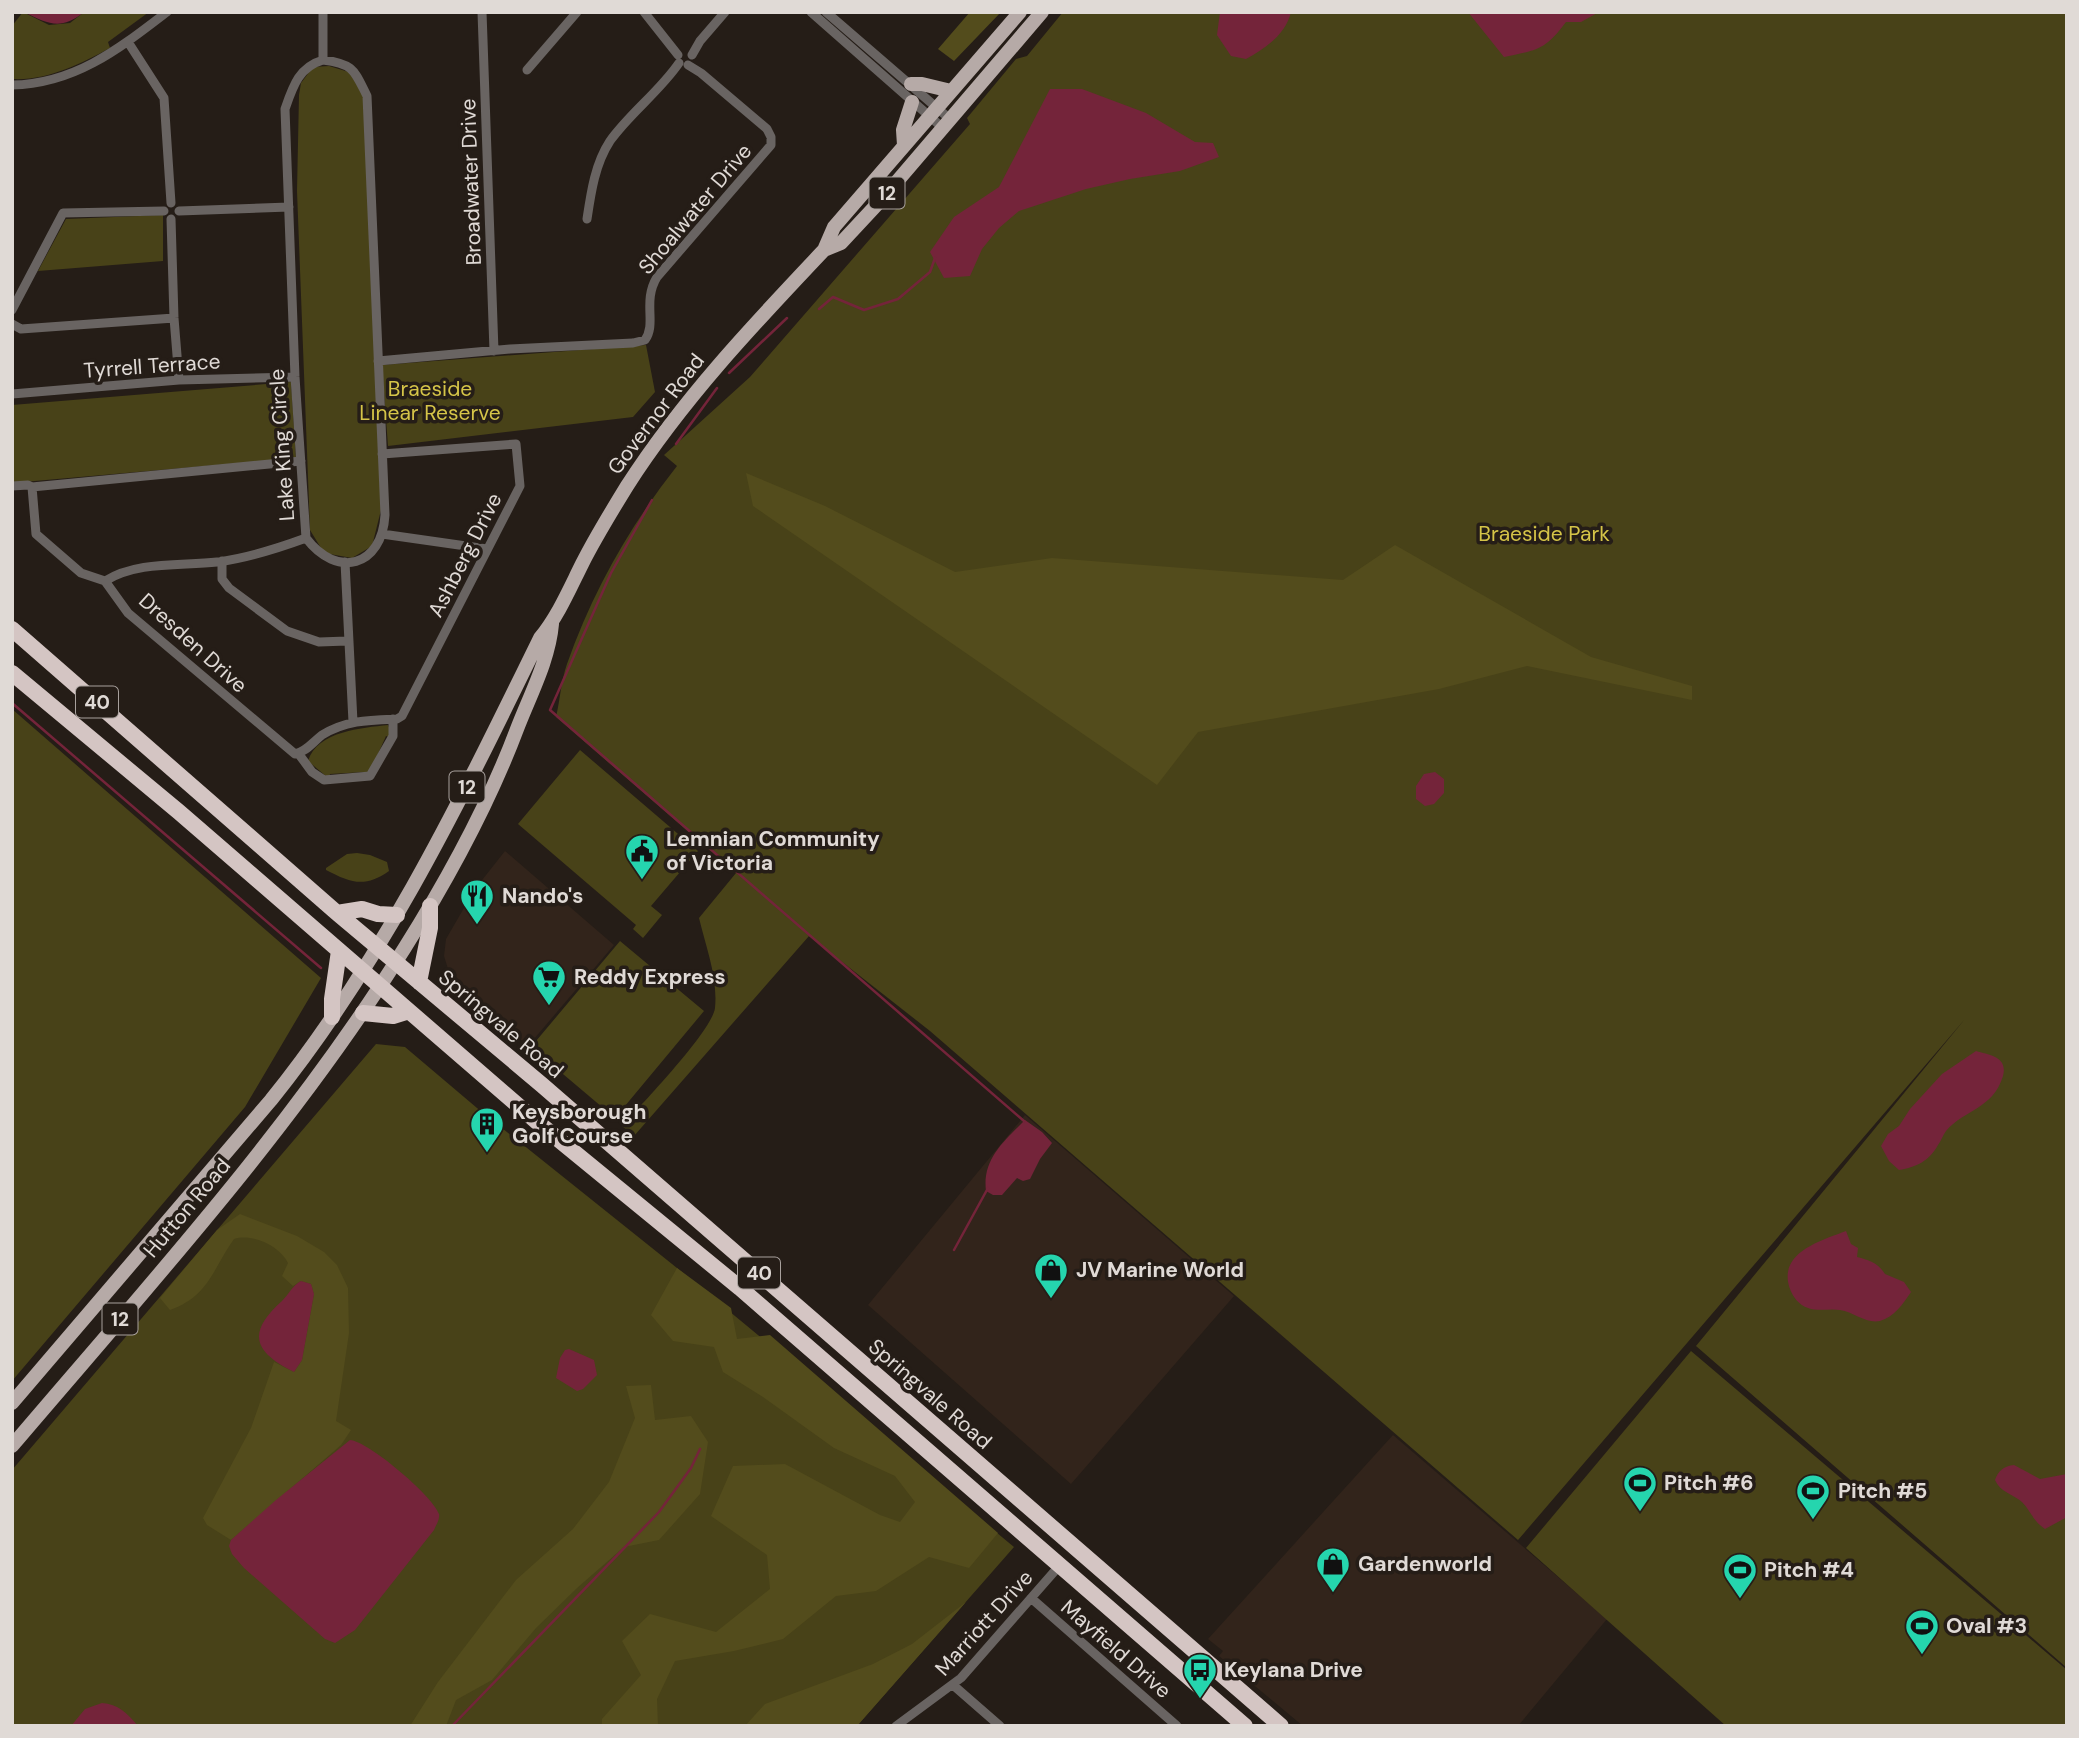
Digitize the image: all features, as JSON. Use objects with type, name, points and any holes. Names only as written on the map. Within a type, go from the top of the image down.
[{"type":"highway","name":"Springvale Road","points":[[12,629],[337,913],[550,1093],[1280,1726]]},
{"type":"highway","name":"Springvale Road","points":[[12,673],[546,1129],[740,1287],[1245,1726]]},
{"type":"highway","points":[[419,982],[430,928],[430,906]]},
{"type":"highway","points":[[337,913],[362,909],[378,914],[397,915]]},
{"type":"highway","points":[[332,1017],[339,951]]},
{"type":"highway","points":[[363,1013],[393,1016],[409,1011]]},
{"type":"main road","name":"Governor Road","points":[[363,971],[454,813],[540,638],[552,624],[627,486],[663,435],[747,333],[824,250],[834,227],[1020,12]]},
{"type":"main road","name":"Governor Road","points":[[824,250],[841,243],[1042,12]]},
{"type":"main road","points":[[911,84],[951,91]]},
{"type":"main road","points":[[905,145],[903,130],[912,102]]},
{"type":"main road","name":"Governor Road","points":[[381,986],[430,906],[477,821],[503,766],[550,644],[552,624]]},
{"type":"main road","name":"Hutton Road","points":[[12,1403],[263,1109],[363,971]]},
{"type":"main road","name":"Hutton Road","points":[[12,1446],[242,1175],[316,1080],[381,986]]},
{"type":"street","points":[[12,85],[67,76],[94,64],[167,12]]},
{"type":"street","points":[[323,12],[323,60],[337,61],[353,68],[367,96],[385,515],[382,534],[376,548],[362,559],[345,562],[353,722]]},
{"type":"street","name":"Broadwater Drive","points":[[482,12],[494,351]]},
{"type":"street","points":[[527,70],[577,12]]},
{"type":"street","points":[[644,12],[685,58]]},
{"type":"street","points":[[587,219],[594,177],[610,141],[725,12]]},
{"type":"street","points":[[811,12],[912,102],[933,112]]},
{"type":"street","points":[[826,12],[911,84],[933,112],[947,124]]},
{"type":"street","points":[[128,42],[164,98],[174,318],[180,380]]},
{"type":"street","name":"Shoalwater Drive","points":[[378,361],[645,340],[650,333],[650,289],[657,277],[771,145],[767,129],[685,58]]},
{"type":"street","name":"Lake King Circle","points":[[323,60],[309,64],[294,83],[285,109],[295,377],[306,538],[326,558],[345,562]]},
{"type":"street","points":[[12,310],[63,213],[168,211],[177,206],[179,211],[289,207]]},
{"type":"street","points":[[12,324],[21,328],[174,318]]},
{"type":"street","name":"Tyrrell Terrace","points":[[12,394],[180,380],[295,377]]},
{"type":"street","name":"Ashberg Drive","points":[[382,454],[516,444],[520,486],[404,712],[393,719]]},
{"type":"street","points":[[12,486],[32,487],[301,461]]},
{"type":"street","points":[[32,487],[36,534],[81,573],[106,581],[127,570],[222,561],[267,553],[306,538]]},
{"type":"street","points":[[382,534],[487,548]]},
{"type":"street","points":[[222,561],[222,579],[229,588],[287,631],[319,642],[347,641]]},
{"type":"street","name":"Dresden Drive","points":[[106,581],[128,613],[290,751],[298,753],[309,768],[324,780],[367,777],[374,772],[391,739],[393,719]]},
{"type":"street","points":[[298,753],[321,736],[353,722],[393,719]]},
{"type":"street","name":"Marriott Drive","points":[[896,1726],[953,1685],[1060,1565]]},
{"type":"street","name":"Mayfield Drive","points":[[1031,1598],[1177,1726]]},
{"type":"street","points":[[953,1685],[1000,1726]]},
{"type":"shaded area","points":[[24,12],[84,12],[68,22],[54,24]]},
{"type":"shaded area","points":[[970,12],[1001,12],[954,61],[938,49]]},
{"type":"shaded area","points":[[1220,12],[1291,12],[1285,27],[1274,40],[1246,59],[1231,56],[1217,35]]},
{"type":"shaded area","points":[[1468,12],[1599,12],[1581,22],[1566,22],[1540,47],[1504,57]]},
{"type":"shaded area","points":[[1050,89],[1082,89],[1146,113],[1195,142],[1213,143],[1219,157],[1180,171],[1086,189],[1019,211],[999,228],[982,249],[970,276],[944,278],[930,252],[954,217],[999,187]]},
{"type":"shaded area","points":[[746,473],[825,506],[955,572],[1052,558],[1343,580],[1395,545],[1591,657],[1692,686],[1692,700],[1527,666],[1439,689],[1198,732],[1157,785],[753,506]]},
{"type":"shaded area","points":[[1435,772],[1444,779],[1444,793],[1434,804],[1425,806],[1416,799],[1416,786],[1424,774]]},
{"type":"shaded area","points":[[505,851],[614,945],[528,1046],[449,972],[444,956],[446,939],[475,889]]},
{"type":"shaded area","points":[[1976,1051],[1997,1058],[2003,1065],[2003,1076],[1993,1095],[1953,1124],[1926,1159],[1917,1165],[1899,1170],[1889,1161],[1881,1146],[1888,1134],[1899,1126],[1910,1109],[1942,1074]]},
{"type":"shaded area","name":"JV Marine World","points":[[1025,1115],[1234,1296],[1071,1484],[868,1305]]},
{"type":"shaded area","points":[[1025,1120],[1052,1143],[1030,1179],[1023,1181],[1017,1178],[1002,1195],[993,1195],[986,1191],[987,1169],[1002,1143]]},
{"type":"shaded area","points":[[240,1214],[297,1236],[324,1252],[337,1265],[348,1288],[349,1333],[336,1421],[351,1430],[341,1445],[231,1540],[207,1525],[203,1518],[251,1428],[274,1362],[294,1372],[302,1360],[314,1294],[311,1284],[301,1281],[293,1286],[282,1276],[288,1263],[279,1251],[257,1239],[241,1238],[234,1239],[202,1290],[193,1297],[170,1310],[160,1298],[217,1230]]},
{"type":"shaded area","points":[[1846,1231],[1851,1244],[1858,1248],[1857,1257],[1873,1262],[1885,1274],[1904,1282],[1911,1292],[1898,1310],[1885,1319],[1870,1321],[1840,1310],[1808,1308],[1799,1303],[1791,1292],[1788,1277],[1795,1257],[1813,1244]]},
{"type":"shaded area","points":[[677,1268],[731,1308],[737,1339],[770,1335],[998,1533],[969,1568],[929,1557],[876,1591],[836,1596],[783,1639],[675,1661],[657,1699],[658,1726],[602,1726],[602,1719],[641,1675],[622,1641],[650,1614],[716,1632],[770,1589],[767,1555],[711,1516],[733,1466],[785,1464],[880,1515],[900,1522],[915,1502],[895,1476],[834,1448],[723,1372],[714,1347],[673,1341],[651,1315]]},
{"type":"shaded area","points":[[301,1281],[311,1284],[314,1294],[302,1360],[294,1372],[270,1357],[263,1349],[259,1332],[271,1312]]},
{"type":"shaded area","points":[[569,1349],[594,1360],[597,1375],[583,1389],[577,1391],[556,1378],[560,1358],[565,1350]]},
{"type":"shaded area","points":[[651,1385],[655,1420],[691,1416],[708,1442],[700,1494],[659,1540],[624,1547],[577,1588],[536,1628],[492,1680],[456,1700],[446,1726],[410,1726],[438,1682],[516,1580],[573,1529],[609,1482],[635,1418],[626,1386]]},
{"type":"shaded area","points":[[1393,1435],[1607,1619],[1518,1726],[1303,1726],[1219,1656],[1223,1651],[1208,1639]]},
{"type":"shaded area","points":[[350,1440],[371,1449],[399,1471],[425,1495],[439,1516],[434,1530],[355,1630],[335,1643],[325,1639],[244,1568],[229,1546],[231,1540],[276,1500]]},
{"type":"shaded area","points":[[2014,1465],[2040,1479],[2067,1474],[2067,1517],[2045,1529],[2022,1502],[2000,1487],[1995,1480],[1998,1474],[2004,1468]]},
{"type":"shaded area","points":[[966,1602],[857,1726],[745,1726],[765,1704],[873,1664],[912,1644]]},
{"type":"shaded area","points":[[102,1703],[122,1710],[138,1726],[71,1726],[85,1709]]},
{"type":"green space","points":[[23,12],[49,25],[70,23],[84,12],[149,12],[108,42],[110,48],[87,60],[50,74],[12,79],[12,26]]},
{"type":"green space","name":"Braeside Park","points":[[1063,12],[2067,12],[2067,1668],[1696,1346],[1965,1019],[1518,1540],[930,1031],[809,936],[634,1136],[622,1126],[674,1068],[711,1019],[715,1008],[715,985],[699,918],[736,873],[556,717],[565,670],[577,637],[628,536],[677,466],[664,455],[750,377],[970,124],[967,118],[1016,59],[1027,56]]},
{"type":"green space","points":[[329,66],[352,73],[364,98],[381,510],[372,546],[352,558],[324,553],[310,530],[297,191],[299,95],[301,83],[313,67]]},
{"type":"green space","points":[[163,215],[163,261],[38,271],[66,219]]},
{"type":"green space","name":"Braeside Linear Reserve","points":[[646,345],[655,392],[633,417],[388,446],[382,365]]},
{"type":"green space","points":[[291,382],[296,458],[12,483],[12,405]]},
{"type":"green space","points":[[12,709],[321,978],[245,1107],[12,1381]]},
{"type":"green space","points":[[388,725],[391,732],[389,737],[386,736],[369,774],[330,774],[329,778],[308,761],[313,751],[330,737]]},
{"type":"green space","points":[[580,750],[698,851],[651,906],[662,915],[643,938],[633,929],[636,925],[518,824]]},
{"type":"green space","points":[[357,853],[387,862],[389,871],[373,880],[358,882],[326,870],[347,854]]},
{"type":"green space","points":[[620,941],[704,1011],[615,1118],[531,1047]]},
{"type":"green space","name":"Keysborough Golf Course","points":[[376,1044],[405,1047],[1014,1547],[857,1726],[12,1726],[12,1470]]},
{"type":"green space","points":[[1691,1351],[2067,1670],[2067,1726],[1726,1726],[1526,1548]]},
{"type":"waterway","points":[[819,309],[833,297],[864,310],[898,299],[930,272],[935,258]]},
{"type":"waterway","points":[[729,373],[787,318]]},
{"type":"waterway","points":[[676,444],[717,388]]},
{"type":"waterway","points":[[652,500],[611,573],[550,710],[1024,1121]]},
{"type":"waterway","points":[[12,703],[321,968]]},
{"type":"waterway","points":[[954,1250],[988,1188]]},
{"type":"waterway","points":[[452,1726],[659,1512],[691,1468],[700,1449]]},
{"type":"place","name":"Lemnian Community of Victoria","points":[[642,881]]},
{"type":"place","name":"Nando's","points":[[477,926]]},
{"type":"place","name":"Reddy Express","points":[[549,1007]]},
{"type":"place","name":"Keysborough Golf Course","points":[[487,1154]]},
{"type":"place","name":"JV Marine World","points":[[1051,1300]]},
{"type":"place","name":"Pitch #6","points":[[1640,1513]]},
{"type":"place","name":"Pitch #5","points":[[1813,1521]]},
{"type":"place","name":"Gardenworld","points":[[1333,1594]]},
{"type":"place","name":"Pitch #4","points":[[1740,1600]]},
{"type":"place","name":"Oval #3","points":[[1922,1656]]},
{"type":"place","name":"Keylana Drive","points":[[1200,1700]]}]
